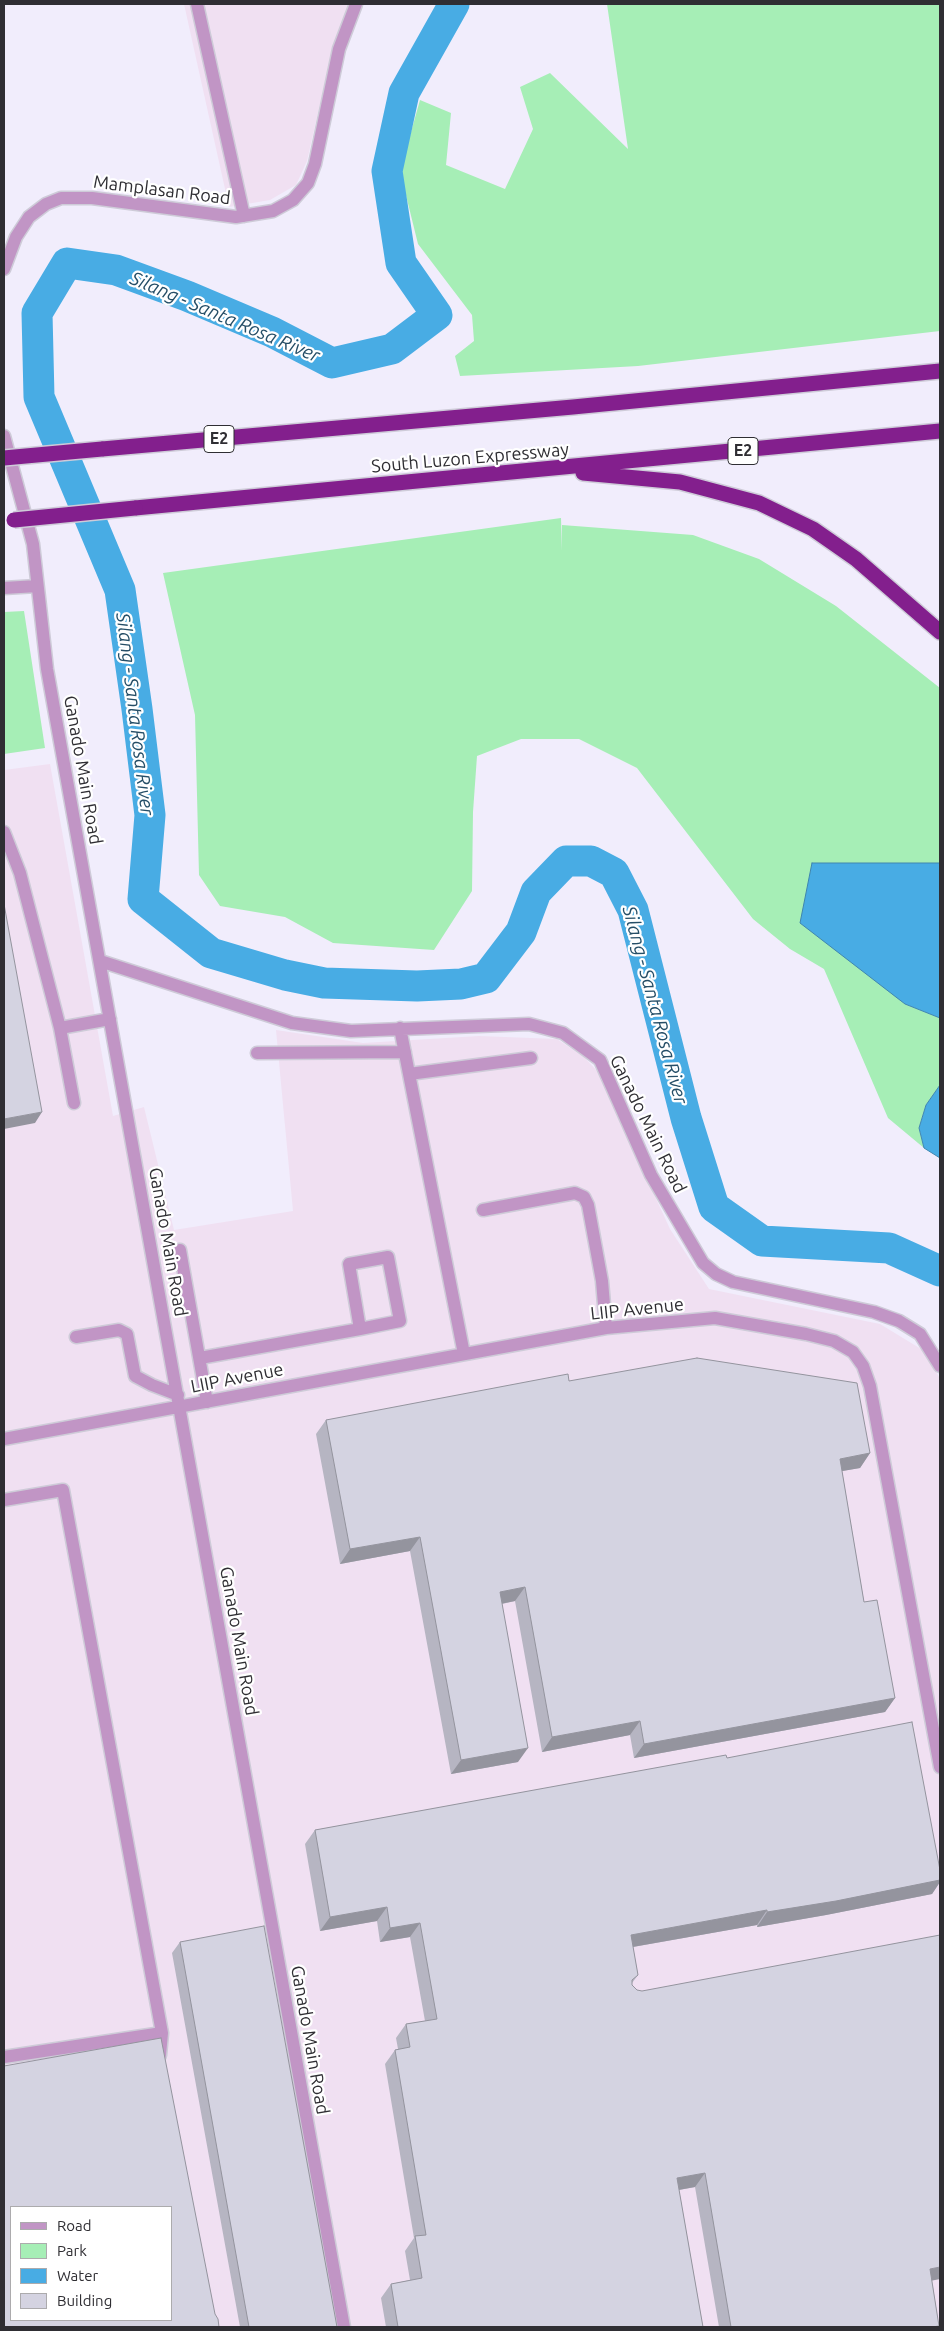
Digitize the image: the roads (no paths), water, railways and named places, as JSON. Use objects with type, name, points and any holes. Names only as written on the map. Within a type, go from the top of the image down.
[{"type":"highway","name":"E2","points":[[4,458],[583,406],[940,371]]},
{"type":"highway","name":"South Luzon Expressway","points":[[9,520],[940,431]]},
{"type":"highway","points":[[546,470],[680,482],[759,503],[813,529],[856,559],[940,632]]},
{"type":"street","points":[[197,4],[244,216]]},
{"type":"street","name":"Mamplasan Road","points":[[4,269],[16,237],[29,217],[46,204],[61,198],[92,198],[236,217],[273,211],[293,200],[308,183],[315,164],[339,49],[356,4]]},
{"type":"street","points":[[4,436],[33,544],[37,586],[4,588]]},
{"type":"street","name":"Ganado Main Road","points":[[37,586],[47,669],[344,2327]]},
{"type":"street","points":[[4,832],[20,874],[60,1028],[74,1103]]},
{"type":"street","name":"Ganado Main Road","points":[[100,961],[292,1024],[351,1031],[529,1024],[563,1033],[600,1060],[651,1175],[702,1263],[716,1274],[733,1282],[874,1312],[899,1321],[920,1334],[940,1366]]},
{"type":"street","points":[[60,1028],[110,1019]]},
{"type":"street","points":[[400,1028],[464,1354]]},
{"type":"street","points":[[257,1053],[405,1052]]},
{"type":"street","points":[[409,1074],[531,1058]]},
{"type":"street","points":[[483,1210],[575,1193],[584,1197],[588,1205],[602,1281],[606,1328]]},
{"type":"street","points":[[180,1250],[207,1402]]},
{"type":"street","points":[[200,1358],[360,1329],[400,1321],[388,1257],[349,1264],[360,1329]]},
{"type":"street","name":"LIIP Avenue","points":[[4,1439],[179,1401],[207,1402],[606,1328],[715,1318],[806,1334],[834,1341],[853,1352],[862,1366],[870,1386],[940,1767]]},
{"type":"street","points":[[76,1337],[120,1330],[127,1334],[135,1376],[179,1401]]},
{"type":"street","points":[[4,1500],[63,1490],[162,2033],[160,2051],[163,2070]]},
{"type":"street","points":[[4,2057],[162,2033]]},
{"type":"water","points":[[812,863],[940,863],[940,1018],[905,1004],[800,923]]},
{"type":"water","points":[[940,1085],[940,1158],[924,1148],[919,1128],[926,1105]]},
{"type":"waterway","name":"Silang - Santa Rosa River","points":[[454,4],[404,93],[387,171],[401,263],[437,315],[392,349],[332,363],[272,332],[187,296],[116,270],[67,263],[37,313],[39,397],[120,590],[150,815],[143,899],[211,953],[285,975],[324,983],[417,986],[461,984],[486,978],[521,932],[536,892],[566,861],[591,861],[614,873],[633,910],[686,1118],[714,1207],[762,1241],[889,1248],[940,1271]]}]
